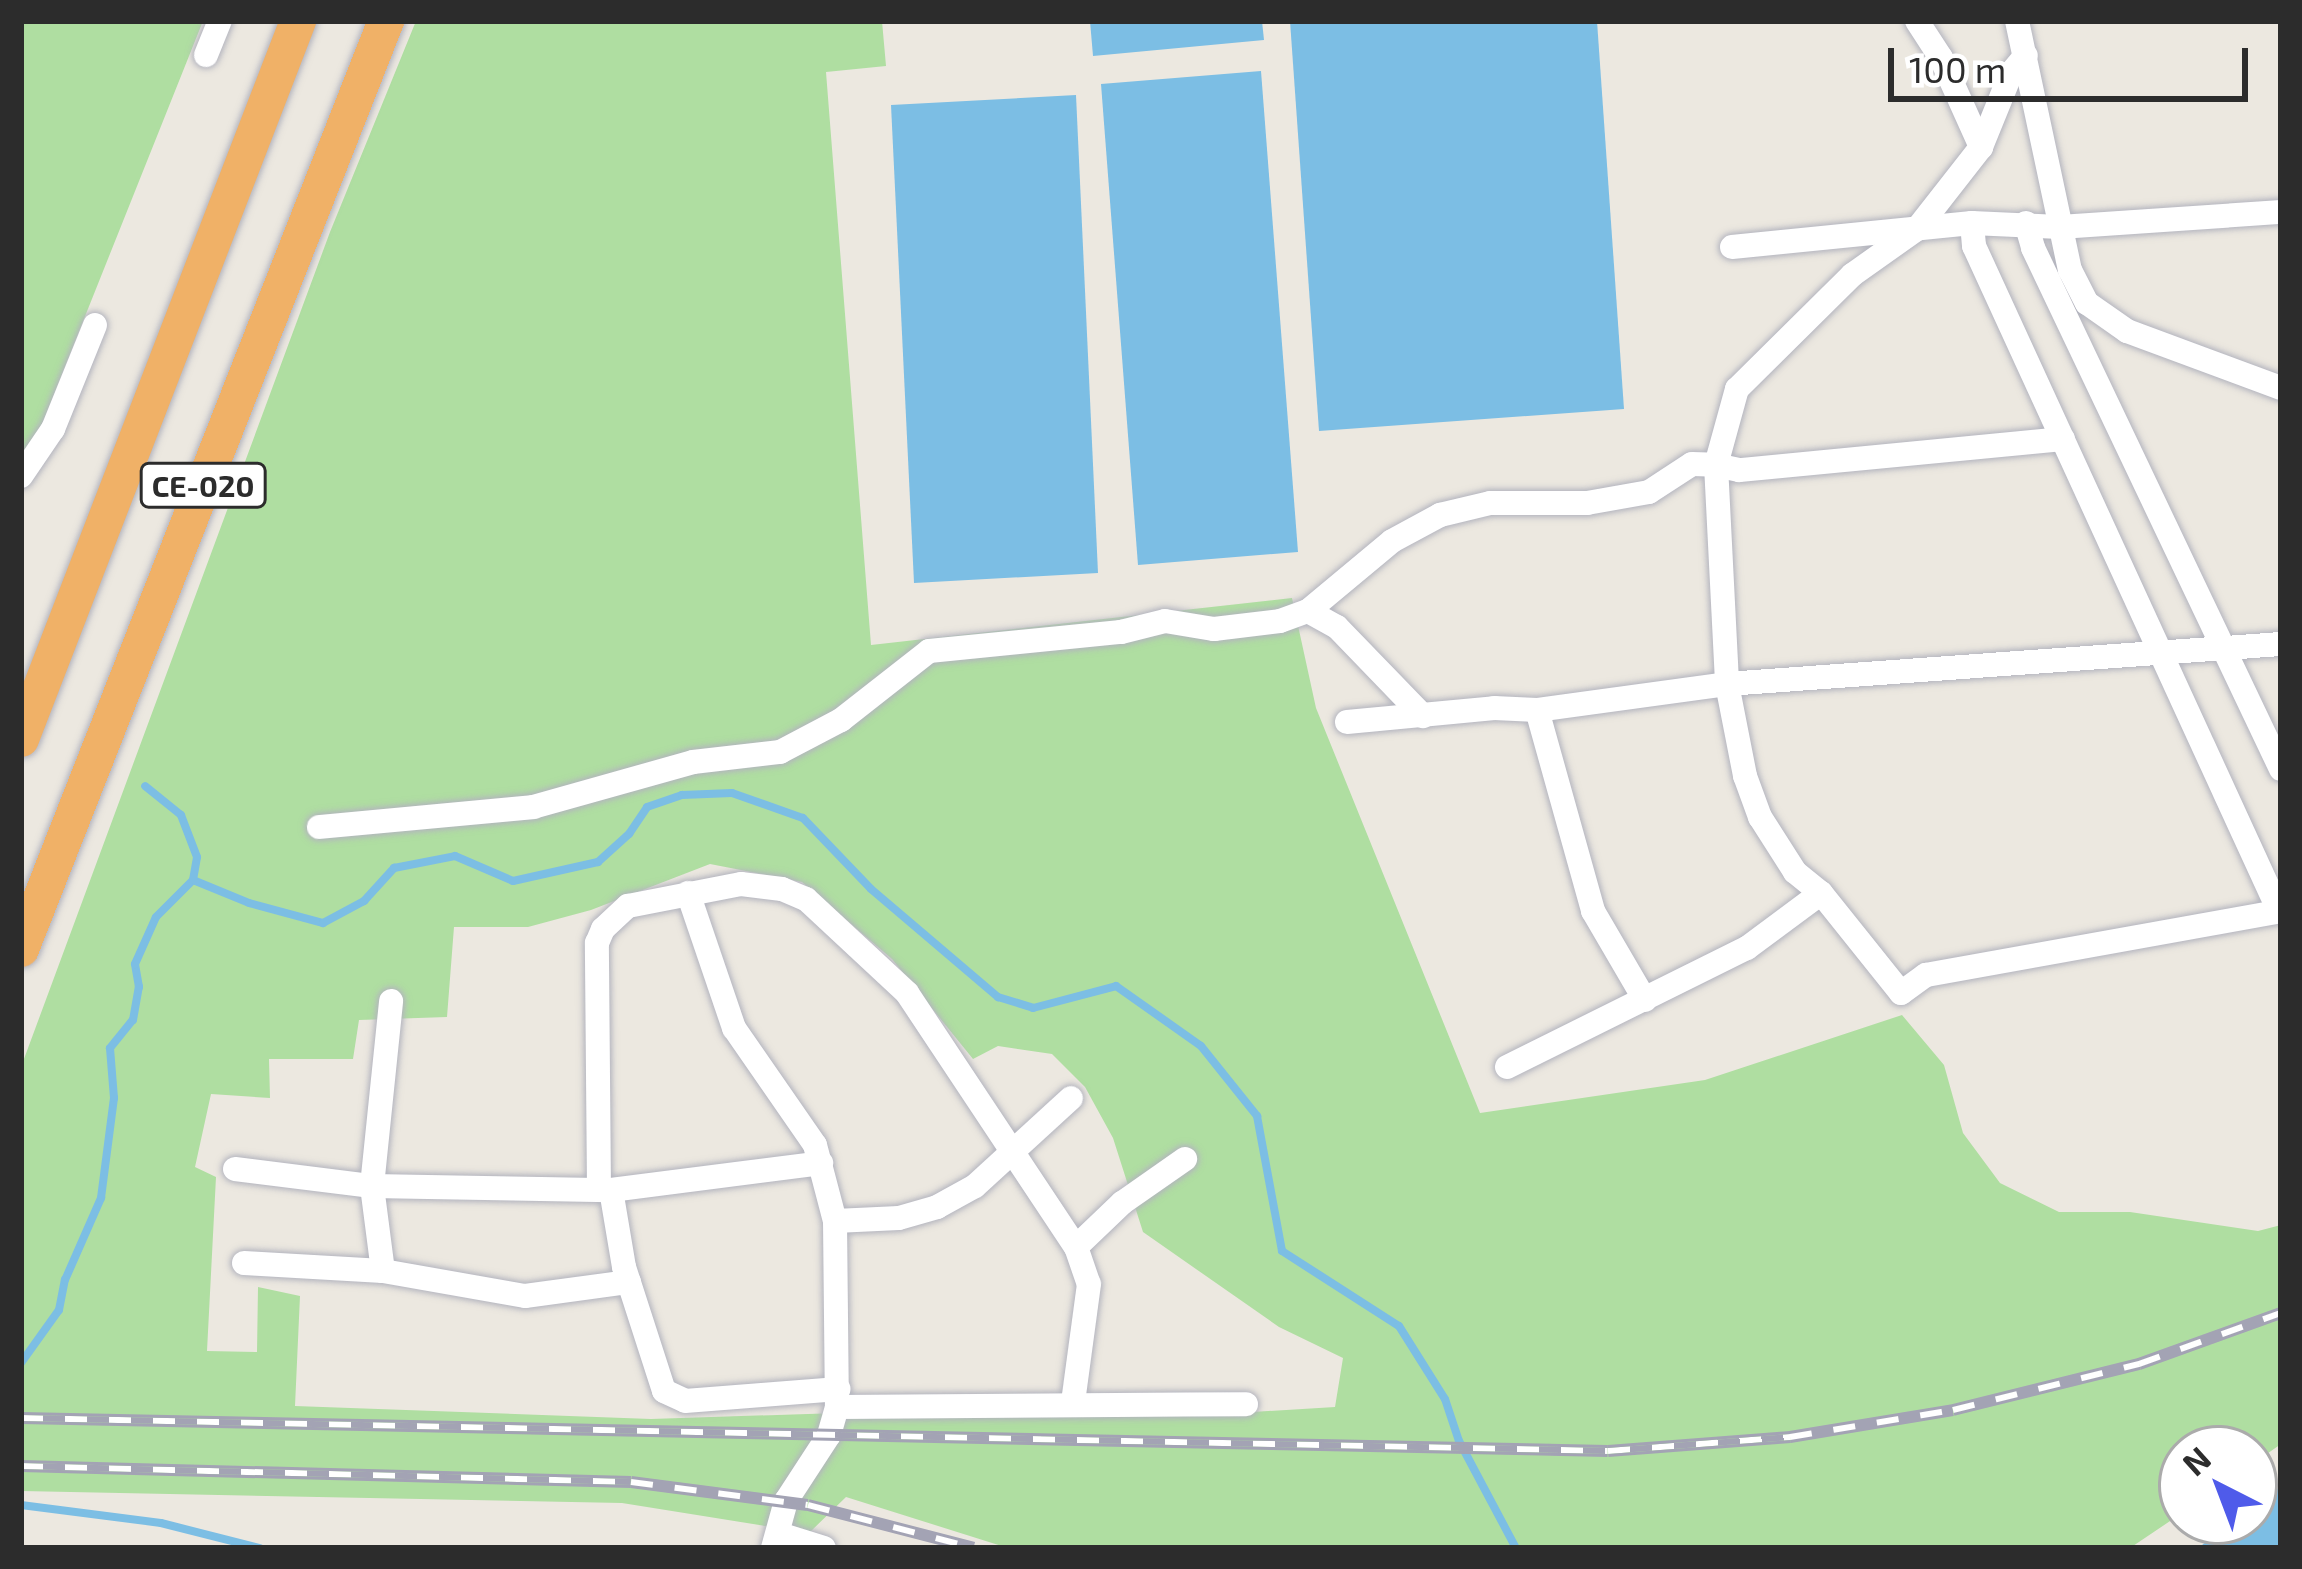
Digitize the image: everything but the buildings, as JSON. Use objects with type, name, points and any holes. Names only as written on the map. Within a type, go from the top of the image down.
[{"type":"highway","name":"CE-020","points":[[21,739],[298,21]]},
{"type":"highway","name":"CE-020","points":[[21,949],[386,21]]},
{"type":"street","points":[[206,55],[220,21]]},
{"type":"street","points":[[1917,21],[1941,58],[1981,147]]},
{"type":"street","points":[[2017,21],[2077,286],[2102,316],[2128,332],[2281,388]]},
{"type":"street","points":[[1972,223],[1974,246],[2280,911],[1926,975],[1901,993],[1821,893],[1795,872],[1760,817],[1744,776],[1727,684],[1716,464],[1737,389],[1852,275],[1917,229],[1981,147],[2011,74],[2026,55]]},
{"type":"street","points":[[1732,247],[1972,223],[2060,226],[2281,212]]},
{"type":"street","points":[[2026,223],[2033,248],[2281,769]]},
{"type":"street","points":[[21,476],[53,428],[95,325]]},
{"type":"street","points":[[319,827],[533,807],[693,762],[781,752],[841,720],[917,658],[942,648],[1032,643],[1165,621],[1214,629],[1280,621],[1308,611],[1392,542],[1440,515],[1490,503],[1587,503],[1649,492],[1692,464],[1739,470],[2063,439]]},
{"type":"street","points":[[1308,611],[1337,627],[1423,716]]},
{"type":"street","points":[[1347,722],[1494,708],[1537,710],[1727,684],[2281,644]]},
{"type":"street","points":[[1537,710],[1593,911],[1645,1000]]},
{"type":"street","points":[[1073,1402],[1089,1284],[1076,1247],[1017,1150],[908,994],[827,914],[782,889],[741,884],[628,906],[603,928],[597,943],[605,1190],[658,1379],[674,1399],[1246,1404]]},
{"type":"street","points":[[688,893],[734,1028],[801,1123],[820,1163],[835,1221],[838,1398],[829,1435],[786,1501],[776,1541],[824,1548]]},
{"type":"street","points":[[1507,1067],[1747,948],[1821,893]]},
{"type":"street","points":[[383,1271],[372,1186],[391,1001]]},
{"type":"street","points":[[835,1221],[899,1218],[937,1207],[974,1186],[1071,1098]]},
{"type":"street","points":[[1076,1247],[1122,1203],[1184,1159]]},
{"type":"street","points":[[235,1169],[372,1186],[605,1190],[820,1163]]},
{"type":"street","points":[[244,1263],[383,1271],[525,1296],[629,1282]]},
{"type":"green space","points":[[21,21],[203,21],[40,429],[21,500]]},
{"type":"green space","points":[[416,21],[882,21],[886,66],[826,72],[871,645],[1292,598],[1316,708],[1480,1113],[1705,1080],[1902,1015],[1944,1065],[1963,1133],[2000,1183],[2059,1212],[2130,1212],[2258,1231],[2281,1225],[2281,1444],[2278,1446],[2278,1425],[2158,1425],[2158,1529],[2130,1548],[1008,1548],[846,1497],[809,1533],[622,1503],[21,1491],[21,1067],[330,232]],"holes":[[[710,864],[802,882],[892,959],[973,1059],[998,1046],[1052,1054],[1085,1087],[1113,1138],[1143,1232],[1279,1327],[1343,1358],[1335,1407],[1237,1413],[931,1410],[651,1419],[295,1406],[300,1296],[258,1287],[257,1352],[207,1351],[216,1177],[195,1167],[211,1094],[270,1098],[269,1059],[353,1059],[359,1020],[447,1017],[454,927],[528,927],[591,910]]]},
{"type":"water","points":[[1090,21],[1262,21],[1264,40],[1093,56]]},
{"type":"water","points":[[1290,21],[1597,21],[1624,409],[1319,431]]},
{"type":"water","points":[[1261,71],[1298,552],[1138,565],[1101,84]]},
{"type":"water","points":[[1076,95],[1098,573],[914,583],[891,105]]},
{"type":"water","points":[[2281,1486],[2281,1548],[2198,1548],[2278,1545]]},
{"type":"waterway","points":[[21,1363],[59,1310],[65,1280],[101,1198],[114,1098],[110,1048],[133,1020],[139,987],[135,964],[156,917],[193,880],[197,857],[181,815],[145,786]]},
{"type":"waterway","points":[[193,880],[249,903],[323,923],[364,901],[394,868],[455,856],[513,881],[598,862],[629,834],[647,807],[682,795],[732,793],[803,818],[871,889],[998,997],[1033,1008],[1116,986],[1201,1046],[1257,1116],[1282,1251],[1399,1326],[1445,1399],[1459,1441],[1516,1548]]},
{"type":"waterway","points":[[21,1505],[161,1523],[260,1548]]},
{"type":"railway","points":[[21,1418],[1608,1451],[1790,1437],[1953,1410],[2139,1364],[2281,1313]]},
{"type":"railway","points":[[21,1466],[631,1482],[808,1505],[974,1548]]}]
